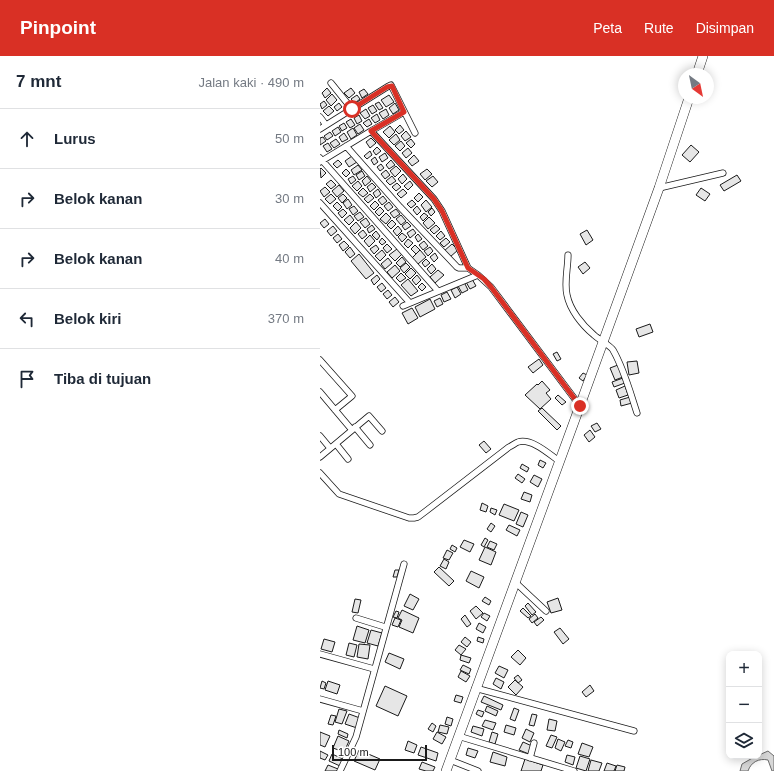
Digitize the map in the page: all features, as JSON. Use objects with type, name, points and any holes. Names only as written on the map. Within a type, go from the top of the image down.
[{"type":"highway","points":[[699,68],[703,56]]},
{"type":"highway","points":[[446,771],[659,188],[687,104]]},
{"type":"street","points":[[331,83],[352,109]]},
{"type":"street","points":[[320,129],[391,85],[415,132]]},
{"type":"street","points":[[404,112],[321,160],[438,291]]},
{"type":"street","points":[[320,117],[326,124]]},
{"type":"street","points":[[371,131],[422,184],[438,205],[468,268],[484,279],[491,287],[580,406]]},
{"type":"street","points":[[346,146],[400,207],[457,267],[468,268]]},
{"type":"street","points":[[659,188],[723,173]]},
{"type":"street","points":[[320,203],[410,303]]},
{"type":"street","points":[[568,255],[566,294],[570,304],[576,316],[592,334],[613,349],[626,380],[637,413]]},
{"type":"street","points":[[403,306],[478,275]]},
{"type":"street","points":[[320,360],[352,396],[336,410]]},
{"type":"street","points":[[320,392],[353,429],[370,445]]},
{"type":"street","points":[[320,457],[369,416],[382,431]]},
{"type":"street","points":[[320,436],[330,448]]},
{"type":"street","points":[[320,473],[340,494],[409,518],[414,518],[426,511],[509,447],[518,442],[532,444],[560,461]]},
{"type":"street","points":[[336,444],[348,459]]},
{"type":"street","points":[[340,771],[356,737],[385,627],[404,564]]},
{"type":"street","points":[[515,582],[546,611]]},
{"type":"street","points":[[356,618],[385,627]]},
{"type":"street","points":[[320,654],[374,669]]},
{"type":"street","points":[[476,688],[634,731]]},
{"type":"street","points":[[320,699],[363,711]]},
{"type":"street","points":[[458,736],[574,771]]},
{"type":"street","points":[[530,758],[534,743]]},
{"type":"street","points":[[450,760],[478,771]]},
{"type":"shaded area","points":[[768,751],[774,756],[774,771],[772,771],[768,760],[759,760],[751,765],[748,771],[740,771],[742,764],[751,759],[762,759],[762,754]]},
{"type":"building","points":[[327,88],[331,93],[325,98],[322,93]]},
{"type":"building","points":[[351,88],[355,93],[349,98],[344,93]]},
{"type":"building","points":[[364,89],[368,94],[362,98],[359,92]]},
{"type":"building","points":[[332,94],[337,100],[331,106],[326,100]]},
{"type":"building","points":[[357,95],[360,99],[355,103],[351,99]]},
{"type":"building","points":[[389,95],[394,102],[386,107],[381,100]]},
{"type":"building","points":[[324,101],[327,105],[322,109],[320,104]]},
{"type":"building","points":[[379,102],[383,108],[379,110],[375,104]]},
{"type":"building","points":[[339,103],[342,107],[337,111],[334,107]]},
{"type":"building","points":[[395,103],[399,110],[393,114],[389,108]]},
{"type":"building","points":[[373,105],[377,111],[372,114],[368,108]]},
{"type":"building","points":[[329,106],[334,111],[328,116],[323,111]]},
{"type":"building","points":[[366,109],[370,116],[365,119],[360,113]]},
{"type":"building","points":[[386,109],[389,115],[383,119],[379,113]]},
{"type":"building","points":[[377,114],[380,120],[375,123],[371,118]]},
{"type":"building","points":[[359,115],[362,121],[357,124],[354,118]]},
{"type":"building","points":[[351,119],[355,125],[350,128],[346,122]]},
{"type":"building","points":[[369,119],[372,124],[367,127],[363,123]]},
{"type":"building","points":[[344,123],[347,128],[342,131],[339,126]]},
{"type":"building","points":[[360,124],[364,130],[358,134],[354,128]]},
{"type":"building","points":[[400,125],[404,130],[399,134],[395,130]]},
{"type":"building","points":[[390,126],[395,132],[389,138],[383,132]]},
{"type":"building","points":[[338,127],[341,132],[335,136],[332,131]]},
{"type":"building","points":[[353,128],[357,135],[351,139],[347,132]]},
{"type":"building","points":[[406,131],[411,137],[405,141],[401,136]]},
{"type":"building","points":[[330,132],[333,136],[327,140],[324,136]]},
{"type":"building","points":[[344,133],[348,139],[342,142],[339,137]]},
{"type":"building","points":[[396,134],[400,140],[394,145],[389,140]]},
{"type":"building","points":[[323,137],[326,141],[320,145],[320,138]]},
{"type":"building","points":[[371,138],[376,143],[370,148],[366,142]]},
{"type":"building","points":[[336,139],[340,144],[334,148],[330,143]]},
{"type":"building","points":[[411,139],[415,144],[411,148],[406,143]]},
{"type":"building","points":[[401,141],[405,146],[400,151],[395,146]]},
{"type":"building","points":[[328,143],[332,149],[327,152],[323,146]]},
{"type":"building","points":[[691,145],[699,152],[690,162],[682,155]]},
{"type":"building","points":[[377,147],[381,151],[376,155],[373,151]]},
{"type":"building","points":[[408,148],[412,153],[406,158],[402,153]]},
{"type":"building","points":[[370,151],[372,155],[367,159],[364,156]]},
{"type":"building","points":[[385,153],[388,158],[382,162],[379,157]]},
{"type":"building","points":[[414,155],[419,161],[412,166],[408,161]]},
{"type":"building","points":[[352,156],[357,162],[349,167],[345,161]]},
{"type":"building","points":[[375,157],[378,162],[374,165],[371,160]]},
{"type":"building","points":[[338,160],[342,164],[337,168],[333,164]]},
{"type":"building","points":[[391,160],[395,165],[389,169],[386,165]]},
{"type":"building","points":[[381,164],[384,168],[380,171],[377,167]]},
{"type":"building","points":[[358,165],[362,170],[354,175],[351,170]]},
{"type":"building","points":[[396,166],[401,171],[395,177],[390,171]]},
{"type":"building","points":[[321,168],[326,173],[321,178],[320,169]]},
{"type":"building","points":[[346,169],[350,173],[346,177],[342,173]]},
{"type":"building","points":[[427,169],[432,174],[425,180],[420,174]]},
{"type":"building","points":[[386,170],[390,175],[385,179],[381,174]]},
{"type":"building","points":[[362,171],[365,176],[359,180],[356,175]]},
{"type":"building","points":[[403,174],[407,179],[402,184],[398,179]]},
{"type":"building","points":[[737,175],[741,181],[724,191],[720,185]]},
{"type":"building","points":[[353,176],[356,180],[351,184],[348,179]]},
{"type":"building","points":[[367,176],[371,181],[365,186],[362,181]]},
{"type":"building","points":[[392,176],[396,181],[390,185],[386,181]]},
{"type":"building","points":[[433,176],[438,182],[432,187],[426,181]]},
{"type":"building","points":[[331,180],[336,185],[331,189],[326,184]]},
{"type":"building","points":[[358,181],[362,186],[357,191],[352,186]]},
{"type":"building","points":[[410,181],[413,185],[408,190],[404,186]]},
{"type":"building","points":[[372,183],[376,187],[370,192],[367,187]]},
{"type":"building","points":[[397,183],[401,187],[396,191],[392,187]]},
{"type":"building","points":[[339,185],[344,191],[337,197],[332,191]]},
{"type":"building","points":[[325,187],[330,192],[324,197],[320,191]]},
{"type":"building","points":[[363,188],[368,193],[363,197],[358,193]]},
{"type":"building","points":[[701,188],[710,194],[705,201],[696,195]]},
{"type":"building","points":[[378,189],[381,194],[376,198],[373,193]]},
{"type":"building","points":[[403,189],[407,193],[401,198],[397,194]]},
{"type":"building","points":[[419,193],[423,197],[418,202],[414,198]]},
{"type":"building","points":[[331,194],[336,199],[330,204],[325,199]]},
{"type":"building","points":[[343,194],[347,198],[342,203],[338,198]]},
{"type":"building","points":[[370,194],[374,198],[368,203],[364,199]]},
{"type":"building","points":[[383,196],[387,201],[382,205],[378,200]]},
{"type":"building","points":[[348,199],[352,205],[347,209],[343,203]]},
{"type":"building","points":[[412,200],[416,204],[411,208],[407,204]]},
{"type":"building","points":[[426,200],[432,207],[426,212],[421,205]]},
{"type":"building","points":[[375,201],[379,205],[374,210],[370,206]]},
{"type":"building","points":[[337,202],[342,207],[338,211],[333,206]]},
{"type":"building","points":[[389,202],[393,207],[388,211],[384,206]]},
{"type":"building","points":[[354,206],[358,211],[353,215],[349,209]]},
{"type":"building","points":[[417,206],[421,211],[417,215],[413,210]]},
{"type":"building","points":[[380,207],[384,211],[379,216],[375,212]]},
{"type":"building","points":[[432,208],[435,212],[431,216],[428,212]]},
{"type":"building","points":[[343,209],[347,213],[342,218],[338,213]]},
{"type":"building","points":[[396,209],[400,214],[394,218],[390,213]]},
{"type":"building","points":[[360,212],[364,217],[358,221],[354,216]]},
{"type":"building","points":[[386,213],[391,218],[386,224],[380,219]]},
{"type":"building","points":[[424,213],[428,216],[423,221],[420,217]]},
{"type":"building","points":[[350,215],[354,220],[349,225],[344,220]]},
{"type":"building","points":[[401,215],[406,221],[401,225],[396,219]]},
{"type":"building","points":[[429,217],[435,223],[428,229],[423,223]]},
{"type":"building","points":[[366,218],[370,224],[365,228],[360,222]]},
{"type":"building","points":[[325,219],[329,224],[324,228],[320,223]]},
{"type":"building","points":[[392,220],[396,224],[391,229],[387,225]]},
{"type":"building","points":[[356,222],[361,228],[355,234],[350,228]]},
{"type":"building","points":[[407,222],[411,226],[405,230],[402,226]]},
{"type":"building","points":[[372,225],[375,229],[369,233],[367,229]]},
{"type":"building","points":[[436,225],[440,229],[434,234],[430,230]]},
{"type":"building","points":[[333,226],[337,231],[331,236],[327,231]]},
{"type":"building","points":[[398,226],[402,231],[397,236],[393,231]]},
{"type":"building","points":[[413,229],[416,233],[410,238],[407,233]]},
{"type":"building","points":[[363,230],[367,235],[362,239],[358,234]]},
{"type":"building","points":[[587,230],[593,240],[586,245],[580,234]]},
{"type":"building","points":[[376,231],[380,236],[377,240],[372,235]]},
{"type":"building","points":[[441,231],[445,236],[440,240],[436,236]]},
{"type":"building","points":[[402,233],[407,237],[402,242],[398,237]]},
{"type":"building","points":[[338,234],[342,239],[337,243],[333,238]]},
{"type":"building","points":[[418,234],[422,239],[418,242],[415,237]]},
{"type":"building","points":[[370,235],[375,241],[369,247],[364,241]]},
{"type":"building","points":[[382,238],[386,242],[382,245],[379,242]]},
{"type":"building","points":[[446,238],[450,242],[444,247],[440,243]]},
{"type":"building","points":[[408,239],[413,243],[408,248],[404,244]]},
{"type":"building","points":[[344,241],[349,246],[343,251],[339,245]]},
{"type":"building","points":[[424,241],[428,246],[423,250],[419,245]]},
{"type":"building","points":[[387,244],[392,249],[387,253],[383,248]]},
{"type":"building","points":[[452,244],[458,250],[450,257],[444,251]]},
{"type":"building","points":[[376,245],[379,249],[374,254],[370,249]]},
{"type":"building","points":[[415,245],[420,250],[416,254],[411,249]]},
{"type":"building","points":[[350,247],[355,254],[350,258],[345,252]]},
{"type":"building","points":[[430,247],[433,251],[428,256],[424,251]]},
{"type":"building","points":[[397,249],[402,254],[395,261],[389,255]]},
{"type":"building","points":[[382,250],[386,255],[380,261],[375,256]]},
{"type":"building","points":[[420,250],[426,257],[418,264],[412,258]]},
{"type":"building","points":[[435,253],[438,258],[434,262],[430,257]]},
{"type":"building","points":[[359,254],[374,273],[366,279],[351,261]]},
{"type":"building","points":[[402,257],[406,262],[400,267],[396,263]]},
{"type":"building","points":[[388,258],[392,263],[385,269],[381,264]]},
{"type":"building","points":[[426,259],[430,263],[425,267],[422,263]]},
{"type":"building","points":[[585,262],[590,268],[583,274],[578,267]]},
{"type":"building","points":[[406,263],[410,267],[404,273],[400,268]]},
{"type":"building","points":[[432,264],[436,269],[431,274],[427,269]]},
{"type":"building","points":[[395,265],[400,271],[392,278],[387,272]]},
{"type":"building","points":[[411,268],[416,273],[410,279],[405,274]]},
{"type":"building","points":[[438,270],[444,275],[435,283],[430,277]]},
{"type":"building","points":[[401,273],[406,278],[400,282],[396,278]]},
{"type":"building","points":[[377,275],[380,279],[374,285],[371,280]]},
{"type":"building","points":[[417,275],[421,280],[416,285],[412,280]]},
{"type":"building","points":[[408,279],[418,291],[411,296],[401,285]]},
{"type":"building","points":[[472,279],[476,286],[470,289],[466,282]]},
{"type":"building","points":[[464,282],[468,290],[462,293],[458,286]]},
{"type":"building","points":[[382,283],[386,288],[381,292],[377,287]]},
{"type":"building","points":[[422,283],[426,287],[422,291],[418,287]]},
{"type":"building","points":[[457,287],[461,294],[455,298],[451,290]]},
{"type":"building","points":[[388,290],[392,295],[387,299],[383,294]]},
{"type":"building","points":[[447,292],[451,299],[444,302],[441,295]]},
{"type":"building","points":[[395,297],[399,302],[393,307],[389,302]]},
{"type":"building","points":[[440,298],[443,304],[437,307],[434,301]]},
{"type":"building","points":[[430,299],[435,309],[420,317],[415,307]]},
{"type":"building","points":[[412,308],[418,318],[408,324],[402,313]]},
{"type":"building","points":[[650,324],[653,332],[639,337],[636,329]]},
{"type":"building","points":[[557,352],[561,359],[557,361],[553,354]]},
{"type":"building","points":[[539,359],[543,365],[533,373],[528,367]]},
{"type":"building","points":[[637,361],[639,373],[629,375],[627,362]]},
{"type":"building","points":[[618,365],[623,377],[615,380],[610,368]]},
{"type":"building","points":[[583,373],[587,375],[583,381],[579,378]]},
{"type":"building","points":[[623,378],[625,383],[614,387],[612,382]]},
{"type":"building","points":[[542,381],[550,390],[546,393],[551,399],[540,409],[525,395]]},
{"type":"building","points":[[625,386],[628,395],[619,398],[616,390]]},
{"type":"building","points":[[558,395],[566,402],[562,405],[555,398]]},
{"type":"building","points":[[630,397],[632,403],[621,406],[620,400]]},
{"type":"building","points":[[542,408],[561,426],[557,430],[538,411]]},
{"type":"building","points":[[597,423],[601,429],[595,432],[591,426]]},
{"type":"building","points":[[590,430],[595,437],[589,442],[584,435]]},
{"type":"building","points":[[484,441],[491,449],[486,453],[479,445]]},
{"type":"building","points":[[540,460],[546,463],[543,468],[538,465]]},
{"type":"building","points":[[522,464],[529,468],[527,472],[520,468]]},
{"type":"building","points":[[518,474],[525,479],[522,483],[515,478]]},
{"type":"building","points":[[534,475],[542,479],[538,487],[530,482]]},
{"type":"building","points":[[524,492],[532,495],[530,502],[521,499]]},
{"type":"building","points":[[482,503],[488,506],[486,512],[480,510]]},
{"type":"building","points":[[504,504],[519,510],[514,521],[499,515]]},
{"type":"building","points":[[491,508],[497,510],[495,515],[490,512]]},
{"type":"building","points":[[521,512],[528,515],[523,527],[516,524]]},
{"type":"building","points":[[491,523],[495,526],[491,532],[487,529]]},
{"type":"building","points":[[509,525],[520,530],[517,536],[506,530]]},
{"type":"building","points":[[485,538],[488,540],[484,547],[481,545]]},
{"type":"building","points":[[464,540],[474,544],[470,552],[460,547]]},
{"type":"building","points":[[490,541],[497,544],[494,550],[487,547]]},
{"type":"building","points":[[452,545],[457,548],[455,552],[450,549]]},
{"type":"building","points":[[485,547],[496,552],[491,565],[479,560]]},
{"type":"building","points":[[447,550],[453,553],[449,560],[443,558]]},
{"type":"building","points":[[444,559],[449,562],[446,569],[440,566]]},
{"type":"building","points":[[439,567],[454,581],[449,586],[434,572]]},
{"type":"building","points":[[395,570],[399,570],[397,577],[393,577]]},
{"type":"building","points":[[471,571],[484,577],[479,588],[466,581]]},
{"type":"building","points":[[410,594],[419,599],[413,610],[404,606]]},
{"type":"building","points":[[485,597],[491,601],[489,605],[482,601]]},
{"type":"building","points":[[558,598],[562,610],[551,613],[547,602]]},
{"type":"building","points":[[355,599],[361,600],[358,613],[352,612]]},
{"type":"building","points":[[528,603],[536,612],[532,615],[525,606]]},
{"type":"building","points":[[476,606],[483,613],[476,619],[470,611]]},
{"type":"building","points":[[523,608],[531,616],[528,618],[520,611]]},
{"type":"building","points":[[402,610],[419,618],[413,633],[399,627],[402,620],[398,618]]},
{"type":"building","points":[[396,611],[399,612],[397,618],[393,617]]},
{"type":"building","points":[[484,613],[490,616],[487,621],[481,617]]},
{"type":"building","points":[[535,614],[538,618],[532,623],[529,619]]},
{"type":"building","points":[[465,615],[471,624],[467,627],[461,619]]},
{"type":"building","points":[[541,617],[544,620],[537,626],[534,622]]},
{"type":"building","points":[[395,618],[401,620],[398,627],[392,625]]},
{"type":"building","points":[[479,623],[486,627],[483,633],[476,629]]},
{"type":"building","points":[[357,626],[369,630],[365,643],[353,640]]},
{"type":"building","points":[[560,628],[569,639],[563,644],[554,632]]},
{"type":"building","points":[[371,630],[382,633],[378,646],[367,643]]},
{"type":"building","points":[[465,637],[471,642],[467,647],[461,642]]},
{"type":"building","points":[[478,637],[484,639],[483,643],[477,641]]},
{"type":"building","points":[[324,639],[335,642],[332,652],[321,649]]},
{"type":"building","points":[[349,643],[357,645],[354,657],[346,655]]},
{"type":"building","points":[[359,644],[370,645],[368,659],[357,657]]},
{"type":"building","points":[[459,645],[466,649],[461,655],[455,650]]},
{"type":"building","points":[[518,650],[526,658],[520,665],[511,657]]},
{"type":"building","points":[[389,653],[404,659],[400,669],[385,662]]},
{"type":"building","points":[[461,655],[471,658],[469,663],[460,660]]},
{"type":"building","points":[[463,665],[471,669],[469,674],[460,670]]},
{"type":"building","points":[[499,666],[508,670],[504,678],[495,673]]},
{"type":"building","points":[[461,671],[470,676],[466,682],[458,677]]},
{"type":"building","points":[[518,675],[522,680],[518,683],[514,678]]},
{"type":"building","points":[[496,678],[504,682],[501,689],[493,684]]},
{"type":"building","points":[[515,680],[523,687],[516,695],[508,687]]},
{"type":"building","points":[[322,681],[326,683],[324,689],[320,688]]},
{"type":"building","points":[[328,681],[340,685],[337,694],[325,690]]},
{"type":"building","points":[[590,685],[594,691],[586,697],[582,692]]},
{"type":"building","points":[[385,686],[407,696],[398,716],[376,706]]},
{"type":"building","points":[[456,695],[463,697],[461,703],[454,701]]},
{"type":"building","points":[[484,696],[503,705],[501,710],[481,702]]},
{"type":"building","points":[[487,706],[498,711],[496,716],[485,711]]},
{"type":"building","points":[[514,708],[519,710],[515,721],[510,719]]},
{"type":"building","points":[[339,709],[347,711],[342,724],[335,722]]},
{"type":"building","points":[[478,710],[484,712],[482,717],[476,714]]},
{"type":"building","points":[[349,714],[360,718],[357,728],[345,724]]},
{"type":"building","points":[[532,714],[537,715],[534,726],[529,725]]},
{"type":"building","points":[[331,715],[336,716],[333,725],[328,724]]},
{"type":"building","points":[[447,717],[453,719],[451,726],[445,724]]},
{"type":"building","points":[[549,719],[557,721],[555,731],[547,730]]},
{"type":"building","points":[[485,720],[496,723],[493,730],[482,726]]},
{"type":"building","points":[[432,723],[436,726],[433,732],[428,729]]},
{"type":"building","points":[[440,725],[449,727],[447,734],[438,732]]},
{"type":"building","points":[[506,725],[516,728],[514,735],[504,732]]},
{"type":"building","points":[[473,726],[484,729],[482,736],[471,732]]},
{"type":"building","points":[[526,729],[534,733],[530,742],[522,738]]},
{"type":"building","points":[[339,730],[348,734],[347,738],[338,734]]},
{"type":"building","points":[[320,732],[330,736],[325,747],[320,745]]},
{"type":"building","points":[[437,732],[446,737],[442,744],[433,739]]},
{"type":"building","points":[[492,732],[498,734],[495,744],[489,742]]},
{"type":"building","points":[[551,735],[557,737],[552,748],[546,746]]},
{"type":"building","points":[[338,736],[349,741],[344,752],[333,748]]},
{"type":"building","points":[[558,739],[565,742],[561,751],[555,748]]},
{"type":"building","points":[[568,740],[573,742],[571,748],[565,746]]},
{"type":"building","points":[[408,741],[417,745],[414,753],[405,750]]},
{"type":"building","points":[[523,742],[532,746],[529,754],[519,750]]},
{"type":"building","points":[[582,743],[593,747],[589,757],[578,754]]},
{"type":"building","points":[[421,747],[438,753],[436,761],[418,755]]},
{"type":"building","points":[[468,748],[478,751],[475,758],[466,755]]},
{"type":"building","points":[[359,750],[380,759],[375,770],[354,761]]},
{"type":"building","points":[[320,751],[328,755],[325,760],[320,758]]},
{"type":"building","points":[[493,752],[507,757],[505,766],[490,762]]},
{"type":"building","points":[[332,754],[343,759],[340,766],[329,761]]},
{"type":"building","points":[[567,755],[575,757],[573,765],[565,762]]},
{"type":"building","points":[[580,756],[590,759],[586,771],[576,768]]},
{"type":"building","points":[[525,759],[543,765],[541,771],[521,771]]},
{"type":"building","points":[[591,760],[602,763],[599,771],[588,771]]},
{"type":"building","points":[[422,762],[435,767],[433,771],[419,769]]},
{"type":"building","points":[[607,763],[616,766],[614,771],[604,771]]},
{"type":"building","points":[[328,765],[338,769],[337,771],[325,771]]},
{"type":"building","points":[[617,765],[625,767],[624,771],[615,771]]},
{"type":"route","points":[[352,109],[387,87],[392,86],[404,112],[371,131],[422,184],[434,199],[442,211],[468,268],[484,279],[491,287],[580,406]]}]
